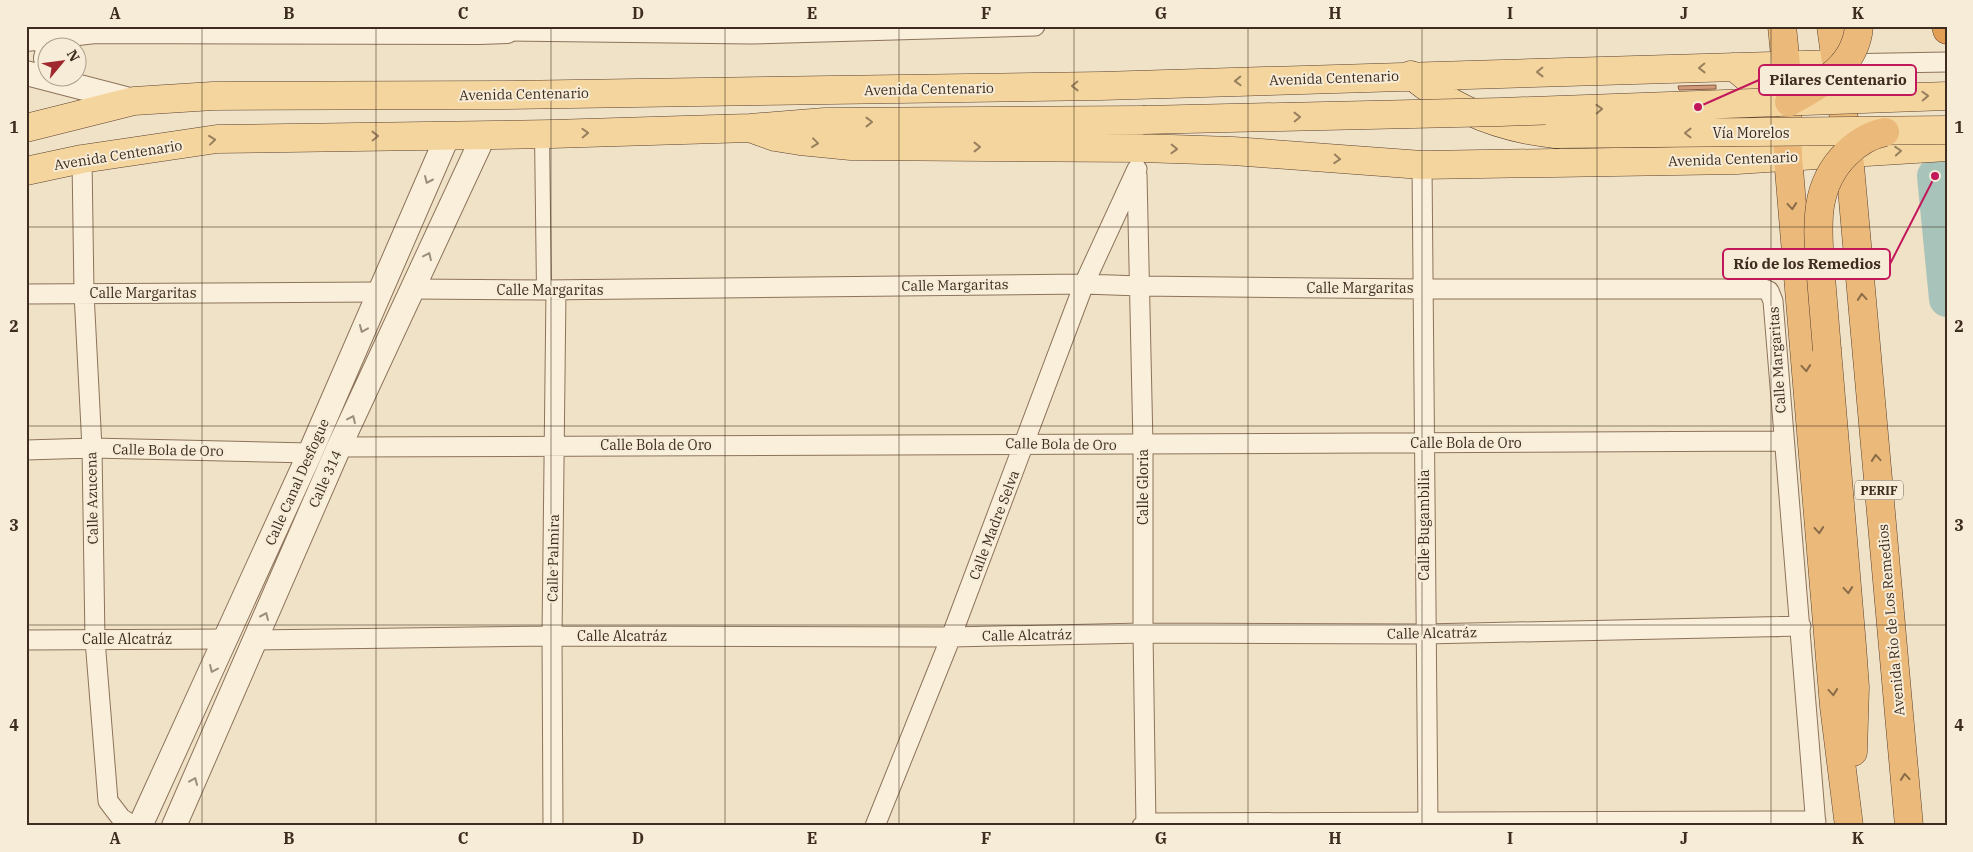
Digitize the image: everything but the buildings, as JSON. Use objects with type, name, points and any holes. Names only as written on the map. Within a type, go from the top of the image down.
[{"type":"highway","points":[[1782,26],[1786,66],[1788,158],[1834,706],[1848,818]]},
{"type":"highway","name":"Avenida Río de Los Remedios","points":[[1831,26],[1849,155],[1909,826]]},
{"type":"highway","points":[[1789,102],[1826,81],[1840,69],[1851,55],[1858,36],[1859,26]]},
{"type":"highway","points":[[1848,818],[1853,762],[1855,687],[1817,228],[1819,204],[1823,188],[1840,160],[1873,134],[1885,132]]},
{"type":"main road","name":"Avenida Centenario","points":[[26,128],[134,101],[213,96],[504,95],[1101,86],[1411,75],[1835,64]]},
{"type":"main road","points":[[1733,67],[1751,80],[1762,100],[1764,112],[1763,123],[1757,140],[1747,153],[1737,160]]},
{"type":"main road","name":"Vía Morelos","points":[[1411,75],[1448,102],[1489,121],[1533,132],[1556,134],[1947,130]]},
{"type":"main road","points":[[1789,102],[1947,96]]},
{"type":"main road","name":"Avenida Centenario","points":[[26,171],[82,159],[216,139],[542,134],[750,128],[825,122],[1143,120],[1501,112],[1789,102]]},
{"type":"main road","name":"Avenida Centenario","points":[[750,128],[792,140],[851,146],[1139,158],[1233,152],[1422,165],[1737,160],[1849,155]]},
{"type":"main road","points":[[1849,155],[1947,148]]},
{"type":"street","points":[[70,38],[95,29],[752,30],[1035,26]]},
{"type":"street","points":[[1835,64],[1947,62]]},
{"type":"street","points":[[88,86],[134,101]]},
{"type":"street","points":[[542,134],[550,290]]},
{"type":"street","name":"Calle Canal Desfogue","points":[[140,826],[227,639],[310,453],[448,135]]},
{"type":"street","name":"Calle 314","points":[[174,826],[339,447],[484,135]]},
{"type":"street","name":"Calle Madre Selva","points":[[875,826],[951,637],[1084,284],[1139,158]]},
{"type":"street","name":"Calle Gloria","points":[[1139,158],[1145,825]]},
{"type":"street","name":"Calle Azucena","points":[[82,159],[84,293],[92,448],[95,640],[108,801],[120,818],[133,826]]},
{"type":"street","name":"Calle Bugambilia","points":[[1422,165],[1424,634],[1428,823]]},
{"type":"street","name":"Calle Margaritas","points":[[412,289],[550,290],[1084,284],[1423,289],[1764,289],[1769,291],[1773,301],[1816,824]]},
{"type":"street","name":"Calle Palmira","points":[[550,290],[555,446],[552,636],[553,826]]},
{"type":"street","name":"Calle Margaritas","points":[[26,294],[379,292]]},
{"type":"street","name":"Calle Bola de Oro","points":[[339,447],[1025,443],[1143,445],[1783,440]]},
{"type":"street","name":"Calle Bola de Oro","points":[[26,450],[92,448],[310,453]]},
{"type":"street","name":"Calle Alcatráz","points":[[254,640],[552,636],[951,637],[1143,633],[1424,634],[1801,626]]},
{"type":"street","name":"Calle Alcatráz","points":[[26,640],[227,639]]},
{"type":"street","points":[[1145,825],[1428,823],[1816,824]]},
{"type":"waterway","points":[[1935,176],[1947,299]]},
{"type":"place","name":"Pilares Centenario","points":[[1698,107]]},
{"type":"place","name":"Río de los Remedios","points":[[1935,176]]}]
